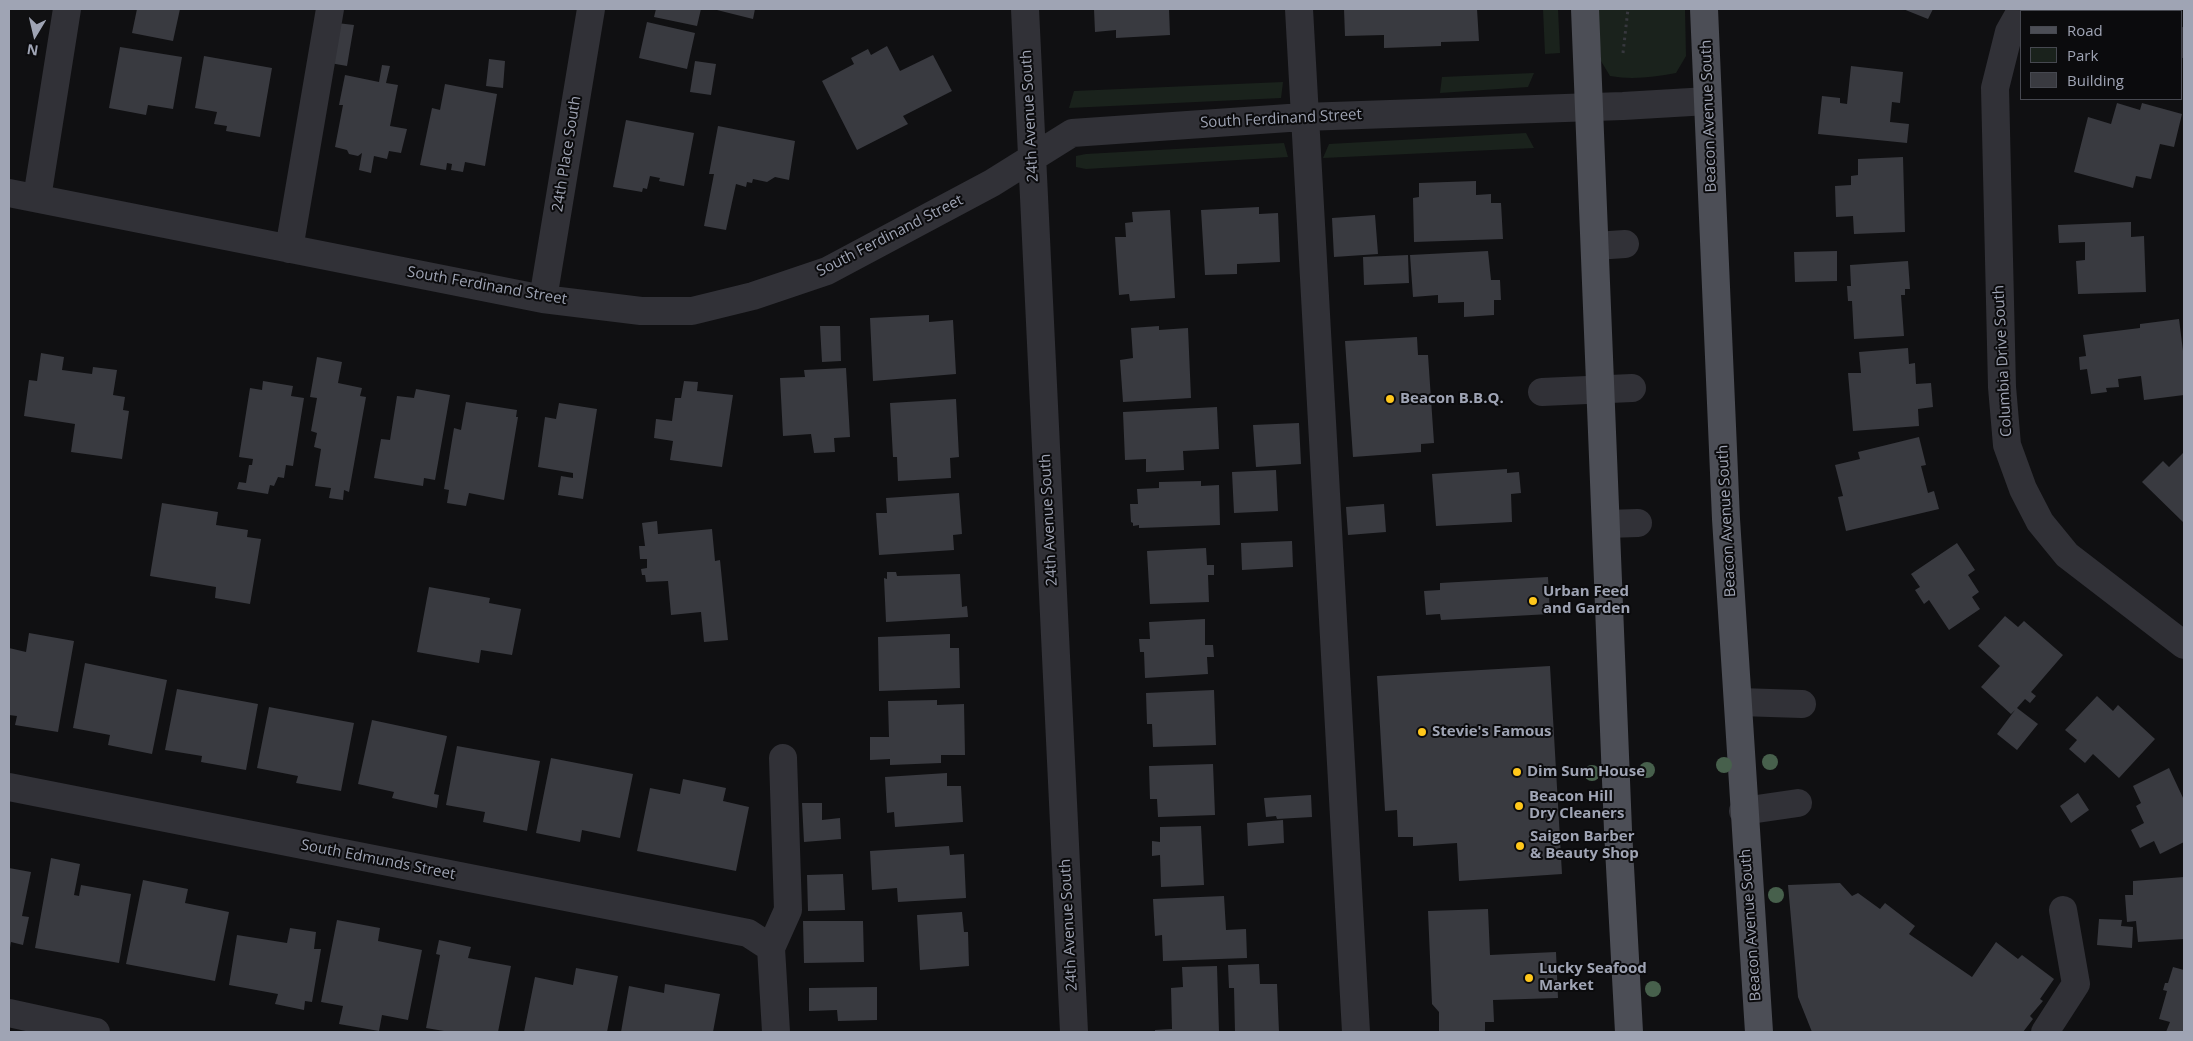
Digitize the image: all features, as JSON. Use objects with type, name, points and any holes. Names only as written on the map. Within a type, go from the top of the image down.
[{"type":"main road","points":[[1585,9],[1618,830],[1629,1032]]},
{"type":"main road","name":"Beacon Avenue South","points":[[1704,9],[1726,519],[1739,702],[1743,811],[1759,1032]]},
{"type":"street","points":[[37,198],[67,9]]},
{"type":"street","points":[[289,249],[330,9]]},
{"type":"street","name":"24th Place South","points":[[543,298],[590,9]]},
{"type":"street","name":"24th Avenue South","points":[[1025,9],[1074,1032]]},
{"type":"street","points":[[1299,9],[1303,117],[1356,1032]]},
{"type":"street","name":"Columbia Drive South","points":[[2020,13],[2009,32],[1995,88],[2002,387],[2007,445],[2023,489],[2040,522],[2067,555],[2184,645]]},
{"type":"street","name":"South Ferdinand Street","points":[[9,193],[543,298],[641,311],[692,311],[753,296],[827,271],[992,183],[1072,133],[1303,117],[1708,101]]},
{"type":"street","points":[[1595,246],[1625,244]]},
{"type":"street","points":[[1542,392],[1632,388]]},
{"type":"street","points":[[1606,524],[1638,523]]},
{"type":"street","points":[[1739,702],[1802,704]]},
{"type":"street","points":[[776,1032],[771,948],[788,910],[783,758]]},
{"type":"street","name":"South Edmunds Street","points":[[9,787],[748,933],[771,948]]},
{"type":"street","points":[[1743,811],[1798,803]]},
{"type":"street","points":[[2045,1032],[2076,984],[2063,910]]},
{"type":"street","points":[[9,1013],[96,1032]]},
{"type":"path","points":[[1622,62],[1628,9]]},
{"type":"green space","points":[[1543,9],[1558,9],[1560,53],[1545,54]]},
{"type":"green space","points":[[1597,9],[1685,9],[1686,56],[1676,73],[1643,78],[1610,76],[1601,61]]},
{"type":"green space","points":[[1534,73],[1528,87],[1440,93],[1442,77]]},
{"type":"green space","points":[[1283,82],[1281,98],[1069,108],[1074,91]]},
{"type":"green space","points":[[1526,133],[1534,148],[1323,158],[1329,144]]},
{"type":"green space","points":[[1284,143],[1288,157],[1086,169],[1076,167],[1076,156],[1086,154]]},
{"type":"building","points":[[137,9],[180,9],[173,41],[132,33]]},
{"type":"building","points":[[656,9],[701,9],[697,26],[654,17]]},
{"type":"building","points":[[713,9],[755,9],[753,19]]},
{"type":"building","points":[[1094,9],[1169,9],[1170,35],[1116,38],[1116,30],[1095,32]]},
{"type":"building","points":[[1344,9],[1477,9],[1479,41],[1441,42],[1441,46],[1384,48],[1384,35],[1345,36]]},
{"type":"building","points":[[1903,9],[1933,9],[1928,19]]},
{"type":"building","points":[[647,22],[695,33],[687,69],[639,58]]},
{"type":"building","points":[[337,23],[354,25],[347,66],[330,63]]},
{"type":"building","points":[[887,46],[900,71],[933,55],[952,91],[903,116],[908,124],[857,150],[822,81],[854,64],[851,58],[868,49],[871,55]]},
{"type":"building","points":[[120,47],[182,57],[173,109],[148,105],[146,115],[109,108]]},
{"type":"building","points":[[204,56],[272,68],[260,137],[226,131],[227,126],[214,124],[217,112],[195,108]]},
{"type":"building","points":[[489,59],[505,61],[503,88],[486,86]]},
{"type":"building","points":[[695,61],[716,64],[711,95],[690,92]]},
{"type":"building","points":[[382,65],[390,66],[386,83],[398,85],[390,126],[407,129],[401,153],[389,151],[387,159],[374,156],[371,173],[359,170],[362,153],[358,156],[349,154],[347,150],[335,147],[343,105],[339,105],[345,75],[379,82]]},
{"type":"building","points":[[1851,66],[1903,72],[1900,103],[1892,102],[1890,122],[1909,124],[1907,143],[1818,134],[1822,96],[1840,98],[1840,103],[1847,104]]},
{"type":"building","points":[[445,84],[497,94],[485,166],[465,162],[463,172],[451,170],[452,164],[447,163],[446,170],[420,165],[432,108],[440,110]]},
{"type":"building","points":[[2117,103],[2140,110],[2142,103],[2182,114],[2174,147],[2160,144],[2151,179],[2136,176],[2133,188],[2074,172],[2088,117],[2111,124]]},
{"type":"building","points":[[626,120],[694,133],[684,186],[659,181],[660,178],[650,176],[647,189],[643,188],[642,192],[613,187]]},
{"type":"building","points":[[718,126],[795,141],[789,180],[775,177],[767,182],[753,179],[752,183],[747,182],[746,187],[736,184],[726,230],[704,226],[714,174],[709,174]]},
{"type":"building","points":[[1903,157],[1905,232],[1854,234],[1853,216],[1836,217],[1835,186],[1851,185],[1851,176],[1858,175],[1858,159]]},
{"type":"building","points":[[1476,181],[1476,195],[1491,194],[1491,203],[1501,203],[1503,239],[1414,242],[1413,198],[1419,197],[1419,183]]},
{"type":"building","points":[[1259,207],[1259,214],[1278,213],[1280,262],[1237,264],[1237,274],[1205,275],[1201,210]]},
{"type":"building","points":[[1170,210],[1175,298],[1130,301],[1129,294],[1119,295],[1115,237],[1126,237],[1125,223],[1133,222],[1132,212]]},
{"type":"building","points":[[1375,215],[1378,254],[1334,257],[1332,218]]},
{"type":"building","points":[[2131,222],[2131,237],[2144,236],[2146,292],[2078,294],[2076,261],[2085,260],[2085,242],[2059,243],[2058,225]]},
{"type":"building","points":[[1488,251],[1491,280],[1500,280],[1501,300],[1494,300],[1494,315],[1464,317],[1464,302],[1438,303],[1438,295],[1413,297],[1410,255]]},
{"type":"building","points":[[1837,251],[1837,281],[1795,282],[1794,252]]},
{"type":"building","points":[[1408,255],[1409,283],[1364,285],[1363,257]]},
{"type":"building","points":[[1908,261],[1910,289],[1905,289],[1905,295],[1901,295],[1904,336],[1854,339],[1852,301],[1848,301],[1847,286],[1851,286],[1850,265]]},
{"type":"building","points":[[929,315],[929,322],[953,320],[956,374],[873,381],[870,318]]},
{"type":"building","points":[[2179,319],[2184,359],[2184,395],[2144,400],[2141,376],[2118,379],[2119,387],[2106,388],[2107,392],[2091,394],[2087,369],[2080,370],[2079,357],[2086,356],[2083,335],[2140,328],[2140,324]]},
{"type":"building","points":[[820,326],[840,326],[841,361],[822,362]]},
{"type":"building","points":[[1159,326],[1159,330],[1188,328],[1191,398],[1123,402],[1120,360],[1133,358],[1131,328]]},
{"type":"building","name":"Beacon B.B.Q.","points":[[1417,337],[1418,355],[1428,355],[1434,443],[1421,444],[1421,452],[1353,457],[1345,341]]},
{"type":"building","points":[[1908,348],[1909,364],[1915,363],[1916,384],[1931,383],[1933,407],[1918,409],[1919,426],[1853,431],[1848,373],[1861,373],[1859,352]]},
{"type":"building","points":[[41,353],[64,357],[62,370],[92,374],[93,367],[117,370],[113,395],[125,397],[123,410],[129,411],[122,459],[71,452],[75,424],[24,416],[29,380],[37,381]]},
{"type":"building","points":[[317,357],[342,362],[338,383],[362,388],[360,396],[366,397],[349,492],[344,490],[343,500],[329,498],[331,488],[315,486],[321,449],[314,447],[317,433],[311,431],[317,398],[310,397]]},
{"type":"building","points":[[846,368],[850,437],[834,438],[835,452],[814,453],[811,434],[783,436],[780,378],[805,377],[804,370]]},
{"type":"building","points":[[263,381],[293,386],[291,396],[304,398],[293,466],[286,465],[284,478],[278,477],[274,486],[270,485],[268,494],[237,489],[239,482],[246,483],[249,465],[252,465],[253,459],[239,457],[250,388],[262,390]]},
{"type":"building","points":[[684,381],[698,382],[697,391],[733,395],[722,467],[670,460],[673,441],[654,438],[656,419],[672,421],[675,398],[681,398]]},
{"type":"building","points":[[416,389],[450,395],[435,480],[424,478],[423,486],[374,478],[381,439],[390,440],[397,396],[414,398]]},
{"type":"building","points":[[956,399],[959,457],[950,458],[951,478],[898,481],[897,457],[893,457],[890,403]]},
{"type":"building","points":[[466,402],[517,410],[516,417],[518,417],[504,500],[469,493],[466,506],[447,503],[449,490],[444,489],[454,428],[461,430]]},
{"type":"building","points":[[559,403],[597,409],[583,499],[558,495],[561,476],[573,478],[573,473],[538,467],[545,417],[556,419]]},
{"type":"building","points":[[1217,407],[1219,449],[1183,451],[1184,470],[1146,472],[1146,459],[1125,460],[1123,412]]},
{"type":"building","points":[[1299,423],[1301,464],[1256,467],[1253,425]]},
{"type":"building","points":[[1919,437],[1926,465],[1921,466],[1928,493],[1934,491],[1939,509],[1846,531],[1838,497],[1843,496],[1835,465],[1860,459],[1858,452]]},
{"type":"building","points":[[2184,452],[2184,523],[2142,482],[2163,461],[2169,467]]},
{"type":"building","points":[[1507,469],[1507,473],[1519,472],[1521,493],[1511,494],[1512,522],[1436,526],[1432,474]]},
{"type":"building","points":[[1276,470],[1278,511],[1234,513],[1232,472]]},
{"type":"building","points":[[1201,481],[1201,486],[1219,485],[1220,525],[1139,528],[1139,525],[1133,526],[1130,504],[1138,504],[1137,489],[1159,488],[1159,482]]},
{"type":"building","points":[[959,493],[962,534],[953,535],[954,550],[879,555],[876,513],[887,513],[886,498]]},
{"type":"building","points":[[162,503],[218,512],[216,525],[248,530],[247,537],[261,539],[250,604],[215,598],[216,587],[150,576]]},
{"type":"building","points":[[1384,504],[1386,532],[1348,535],[1346,507]]},
{"type":"building","points":[[657,521],[658,534],[712,529],[715,561],[720,560],[728,640],[704,642],[701,612],[671,615],[668,581],[646,582],[645,575],[642,575],[641,569],[647,568],[647,559],[640,559],[639,546],[645,546],[642,523]]},
{"type":"building","points":[[1292,541],[1293,567],[1242,570],[1241,543]]},
{"type":"building","points":[[1957,543],[1975,570],[1968,575],[1979,592],[1972,597],[1980,609],[1949,630],[1929,600],[1924,604],[1915,590],[1920,587],[1911,574]]},
{"type":"building","points":[[1206,548],[1207,565],[1214,565],[1214,575],[1208,575],[1209,602],[1150,604],[1147,551]]},
{"type":"building","points":[[887,572],[896,572],[897,576],[960,574],[962,607],[967,606],[968,617],[886,622],[884,578],[887,579]]},
{"type":"building","points":[[1548,577],[1550,614],[1441,620],[1440,614],[1426,615],[1424,591],[1440,590],[1440,583]]},
{"type":"building","points":[[429,587],[490,598],[489,603],[521,609],[512,655],[481,650],[479,663],[417,652]]},
{"type":"building","points":[[2005,616],[2018,627],[2024,621],[2063,655],[2031,692],[2036,696],[2030,703],[2025,699],[2017,708],[2038,724],[2017,750],[1997,734],[2015,710],[2011,714],[1981,687],[2000,666],[1978,646]]},
{"type":"building","points":[[1205,619],[1205,645],[1213,645],[1214,657],[1207,657],[1208,674],[1145,678],[1144,652],[1140,652],[1139,639],[1150,639],[1149,622]]},
{"type":"building","points":[[29,633],[74,641],[58,732],[15,725],[17,716],[9,715],[9,648],[26,652]]},
{"type":"building","points":[[950,634],[950,648],[959,648],[960,688],[879,691],[878,637]]},
{"type":"building","points":[[85,663],[167,680],[152,754],[108,745],[110,735],[73,728]]},
{"type":"building","points":[[1550,666],[1562,874],[1459,881],[1457,843],[1413,846],[1413,837],[1398,837],[1397,810],[1385,811],[1377,676]]},
{"type":"building","points":[[177,689],[258,704],[246,770],[201,762],[202,756],[165,750]]},
{"type":"building","points":[[1214,690],[1216,745],[1153,747],[1152,724],[1147,724],[1146,693]]},
{"type":"building","points":[[2097,696],[2113,711],[2118,705],[2155,739],[2119,778],[2093,754],[2085,763],[2069,749],[2077,740],[2065,730]]},
{"type":"building","points":[[937,700],[937,705],[964,704],[965,755],[941,755],[941,763],[890,765],[890,759],[870,760],[870,737],[889,737],[888,701]]},
{"type":"building","points":[[269,707],[354,723],[341,791],[296,783],[298,776],[257,768]]},
{"type":"building","points":[[372,720],[447,736],[434,794],[439,795],[437,808],[392,798],[394,792],[358,784]]},
{"type":"building","points":[[457,746],[540,761],[527,831],[483,822],[485,812],[446,805]]},
{"type":"building","points":[[551,758],[633,774],[620,838],[582,830],[580,842],[536,833]]},
{"type":"building","points":[[1213,764],[1215,815],[1158,817],[1157,799],[1150,799],[1149,766]]},
{"type":"building","points":[[2169,768],[2184,800],[2184,842],[2160,854],[2154,841],[2140,848],[2131,830],[2144,823],[2136,806],[2141,803],[2133,786]]},
{"type":"building","points":[[947,773],[947,786],[961,786],[963,822],[895,827],[894,812],[887,813],[885,777]]},
{"type":"building","points":[[683,779],[726,788],[723,801],[749,807],[736,871],[637,851],[650,788],[680,794]]},
{"type":"building","points":[[2078,793],[2089,810],[2071,823],[2060,806]]},
{"type":"building","points":[[1311,795],[1312,817],[1277,819],[1276,816],[1266,817],[1264,798]]},
{"type":"building","points":[[802,803],[822,803],[822,820],[840,818],[841,839],[804,842]]},
{"type":"building","points":[[1283,820],[1284,843],[1248,846],[1247,823]]},
{"type":"building","points":[[1201,826],[1204,885],[1161,887],[1160,855],[1152,856],[1152,841],[1160,842],[1160,827]]},
{"type":"building","points":[[949,846],[950,855],[964,854],[966,898],[898,902],[897,888],[872,890],[870,851]]},
{"type":"building","points":[[51,858],[80,864],[74,895],[79,896],[81,885],[131,894],[119,963],[35,948]]},
{"type":"building","points":[[9,868],[31,872],[22,916],[29,917],[23,945],[11,942],[10,948]]},
{"type":"building","points":[[843,874],[845,910],[808,911],[807,875]]},
{"type":"building","points":[[2184,877],[2184,939],[2138,942],[2136,921],[2127,922],[2125,895],[2133,895],[2133,881]]},
{"type":"building","points":[[143,880],[188,889],[185,903],[229,912],[215,981],[126,964]]},
{"type":"building","points":[[1840,883],[1852,896],[1858,893],[1880,909],[1885,903],[1915,926],[1909,934],[1972,977],[1996,942],[2018,959],[2022,955],[2054,979],[2040,999],[2043,1001],[2030,1016],[2033,1019],[2023,1032],[1812,1032],[1798,997],[1788,885]]},
{"type":"building","points":[[1224,896],[1226,930],[1246,929],[1247,958],[1163,961],[1162,935],[1155,936],[1153,899]]},
{"type":"building","points":[[1488,909],[1490,955],[1556,952],[1558,998],[1493,1000],[1494,1022],[1485,1022],[1485,1032],[1439,1032],[1439,1012],[1432,1004],[1428,911]]},
{"type":"building","points":[[962,912],[964,932],[968,932],[969,966],[920,970],[917,915]]},
{"type":"building","points":[[2099,919],[2122,920],[2121,926],[2133,927],[2132,948],[2097,945]]},
{"type":"building","points":[[337,920],[380,928],[378,941],[422,950],[408,1020],[382,1015],[379,1031],[339,1024],[343,1006],[321,1002]]},
{"type":"building","points":[[803,921],[863,921],[864,962],[804,963]]},
{"type":"building","points":[[290,928],[316,932],[314,949],[321,949],[312,1002],[305,1001],[304,1010],[275,1004],[278,994],[229,985],[237,935],[287,943]]},
{"type":"building","points":[[439,940],[471,947],[468,958],[511,966],[498,1032],[450,1032],[426,1028],[440,955],[436,954]]},
{"type":"building","points":[[1259,964],[1260,984],[1277,984],[1279,1032],[1235,1032],[1234,988],[1229,988],[1228,965]]},
{"type":"building","points":[[1217,966],[1219,1032],[1155,1032],[1155,1030],[1172,1029],[1171,988],[1183,987],[1182,967]]},
{"type":"building","points":[[2173,967],[2184,970],[2184,1032],[2166,1032],[2170,1022],[2159,1019],[2167,991],[2163,990],[2165,983],[2168,983]]},
{"type":"building","points":[[576,968],[618,976],[607,1032],[524,1032],[535,977],[573,985]]},
{"type":"building","points":[[665,984],[720,994],[713,1032],[621,1032],[629,986],[664,993]]},
{"type":"building","points":[[877,987],[877,1020],[838,1021],[837,1010],[809,1011],[809,988]]},
{"type":"place","name":"Beacon B.B.Q.","points":[[1390,399]]},
{"type":"place","name":"Urban Feed and Garden","points":[[1533,601]]},
{"type":"place","name":"Stevie's Famous","points":[[1422,732]]},
{"type":"place","name":"Dim Sum House","points":[[1517,772]]},
{"type":"place","name":"Beacon Hill Dry Cleaners","points":[[1519,806]]},
{"type":"place","name":"Saigon Barber & Beauty Shop","points":[[1520,846]]},
{"type":"place","name":"Lucky Seafood Market","points":[[1529,978]]}]
